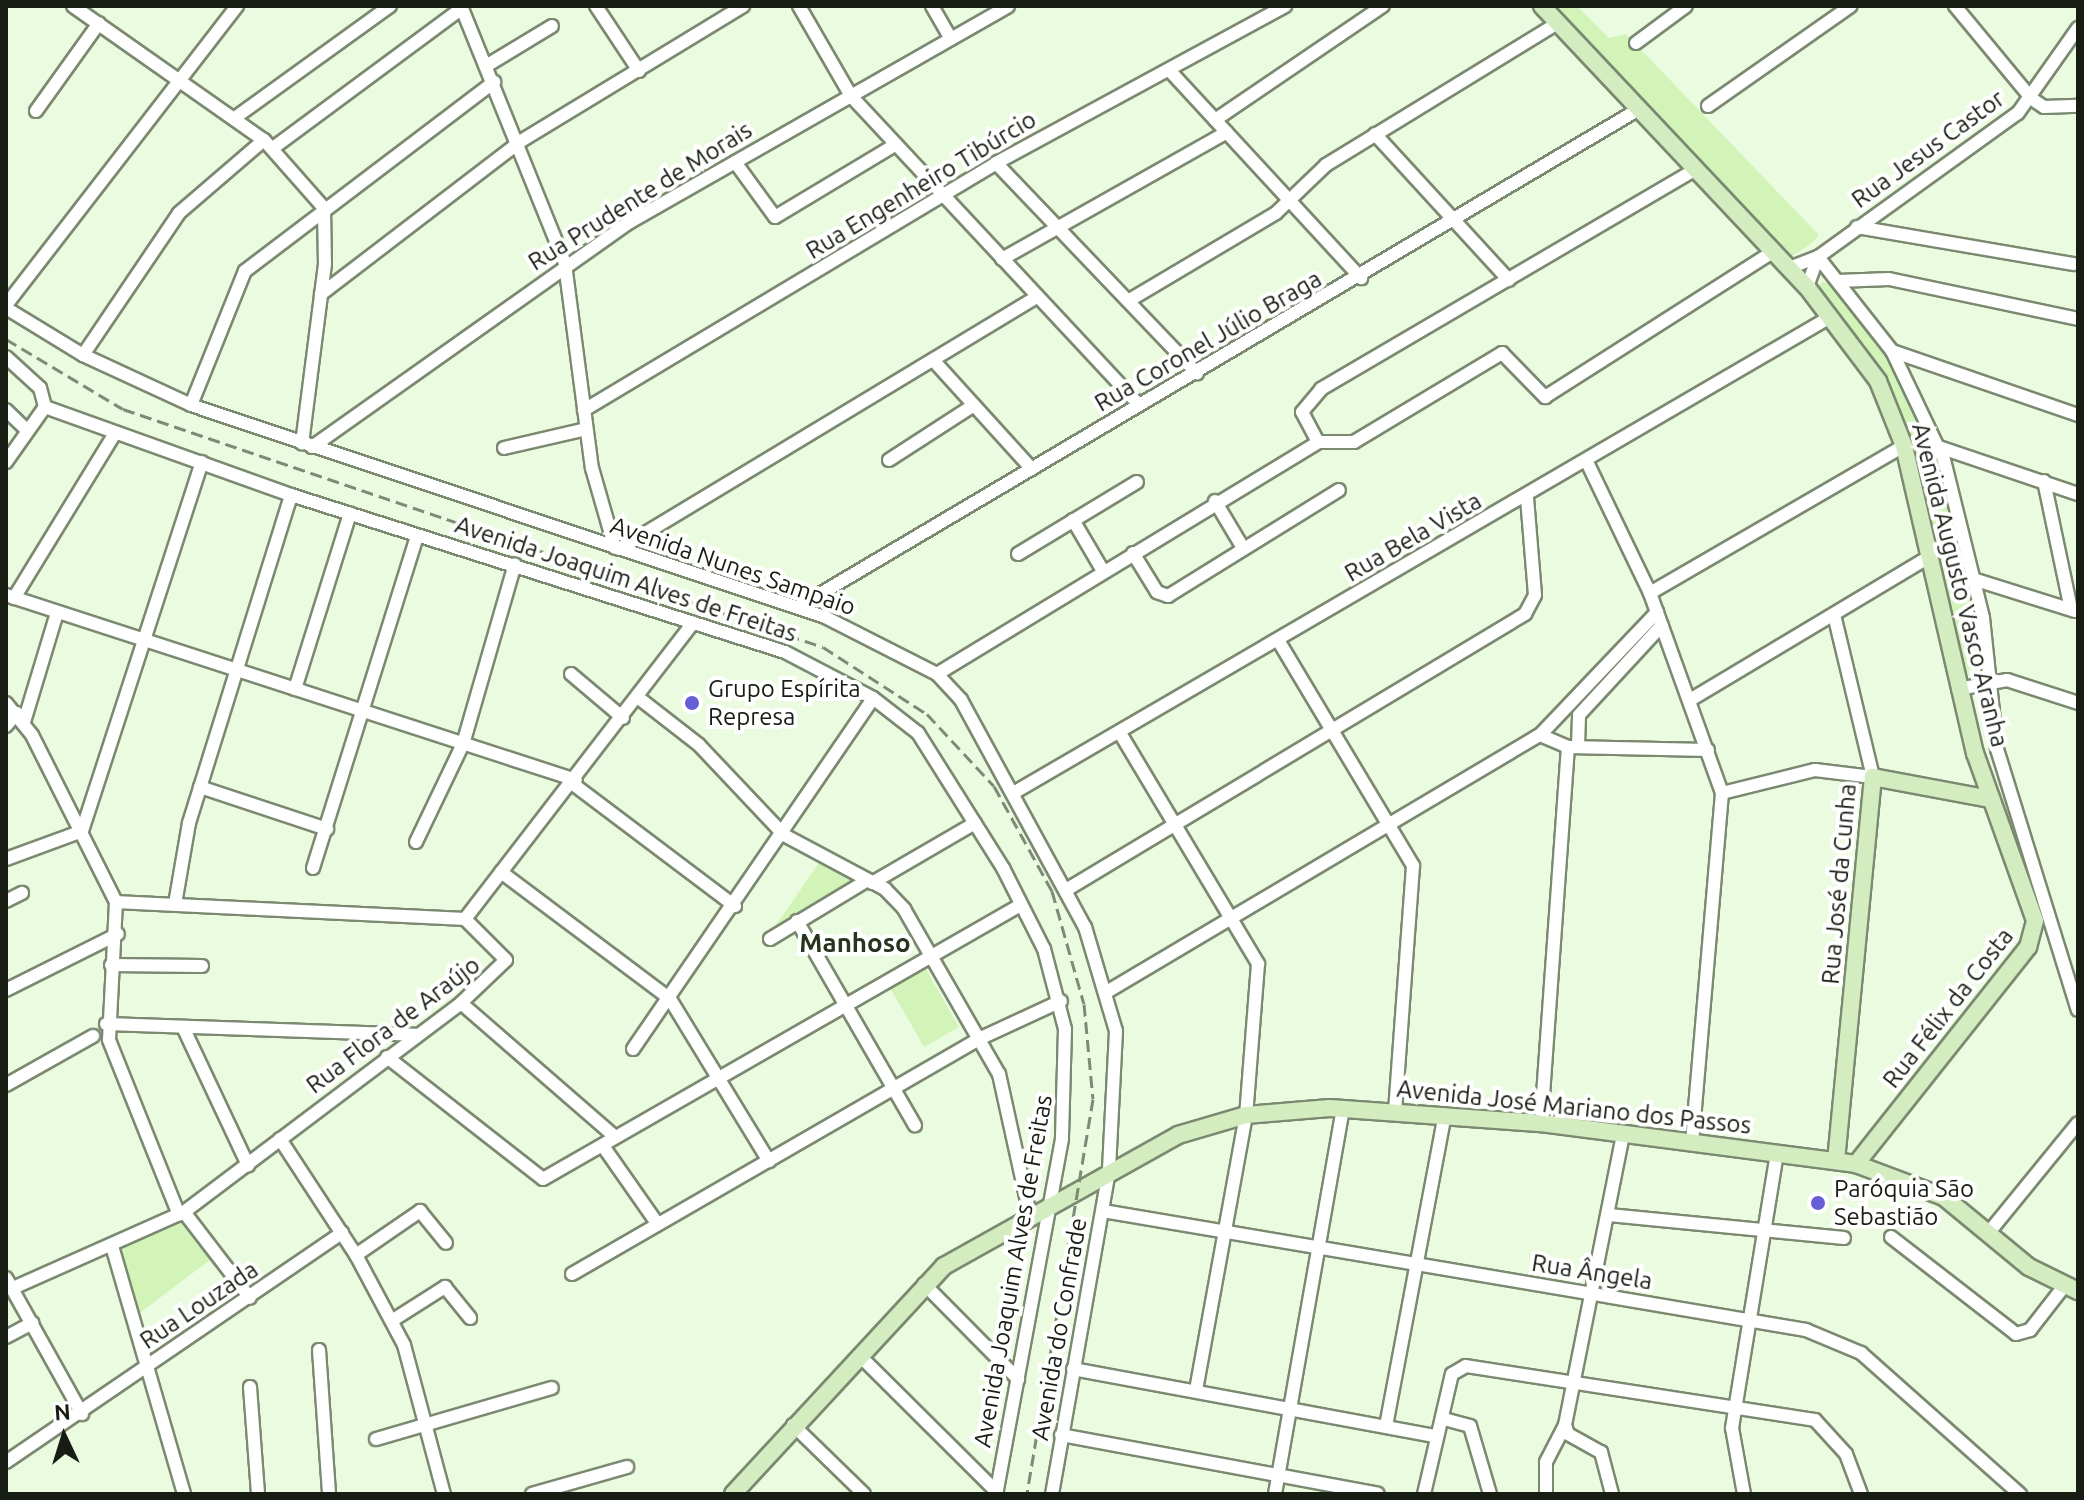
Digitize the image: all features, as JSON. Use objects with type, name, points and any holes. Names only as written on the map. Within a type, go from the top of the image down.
[{"type":"main road","name":"Avenida Augusto Vasco Aranha","points":[[1542,6],[1807,287],[1878,381],[1904,446],[1958,689],[1991,799],[2017,869]]},
{"type":"main road","points":[[1873,777],[1991,799]]},
{"type":"main road","name":"Rua José da Cunha","points":[[1836,1161],[1873,777]]},
{"type":"main road","name":"Rua Félix da Costa","points":[[1856,1164],[2034,937],[2017,869]]},
{"type":"main road","name":"Avenida José Mariano dos Passos","points":[[733,1494],[924,1284],[1030,1215],[1109,1171],[1190,1130],[1246,1115],[1343,1109],[1445,1115],[1541,1123],[1856,1164],[1933,1191],[1990,1231],[2029,1267],[2072,1288]]},
{"type":"street","points":[[73,6],[95,16],[179,80],[236,117],[268,144],[324,208],[321,294],[307,446]]},
{"type":"street","points":[[6,307],[237,6]]},
{"type":"street","points":[[236,117],[390,6]]},
{"type":"street","points":[[596,6],[639,71]]},
{"type":"street","points":[[321,294],[521,141],[743,6]]},
{"type":"street","points":[[799,6],[851,96],[941,197],[1139,405]]},
{"type":"street","points":[[932,6],[951,39]]},
{"type":"street","name":"Rua Prudente de Morais","points":[[307,446],[565,264],[735,162],[1008,6]]},
{"type":"street","name":"Rua Engenheiro Tibúrcio","points":[[584,410],[996,163],[1285,6]]},
{"type":"street","points":[[1215,120],[1383,6]]},
{"type":"street","points":[[1636,43],[1686,6]]},
{"type":"street","points":[[1708,106],[1851,6]]},
{"type":"street","points":[[1955,6],[2032,99],[2044,107],[2078,106]]},
{"type":"street","points":[[83,355],[179,213],[268,144],[462,7],[521,141],[565,264],[586,429],[617,548],[1037,297]]},
{"type":"street","points":[[36,111],[95,16]]},
{"type":"street","points":[[1128,301],[1291,201],[1326,165],[1558,23]]},
{"type":"street","points":[[486,66],[552,26]]},
{"type":"street","name":"Rua Jesus Castor","points":[[1789,268],[1818,257],[2032,99],[2078,28]]},
{"type":"street","points":[[1170,71],[1361,278]]},
{"type":"street","points":[[191,405],[245,271],[324,208],[494,82]]},
{"type":"street","name":"Rua Coronel Júlio Braga","points":[[798,607],[1455,223],[1639,109]]},
{"type":"street","points":[[1002,259],[1227,132]]},
{"type":"street","points":[[1375,134],[1509,280]]},
{"type":"street","points":[[735,162],[775,217],[787,213],[895,145]]},
{"type":"street","points":[[996,163],[1197,373]]},
{"type":"street","points":[[1318,442],[1302,412],[1321,389],[1695,170]]},
{"type":"street","points":[[1857,227],[2074,264]]},
{"type":"street","points":[[937,674],[1215,501],[1318,442],[1354,442],[1502,353],[1545,397],[1773,252]]},
{"type":"street","points":[[1818,257],[1892,351],[1939,447],[1973,579],[1997,749],[2077,1006]]},
{"type":"street","points":[[1807,287],[1818,257]]},
{"type":"street","points":[[1838,281],[1889,279],[2078,319]]},
{"type":"street","name":"Avenida Nunes Sampaio","points":[[6,307],[83,355],[191,405],[798,607],[937,674],[979,725],[1066,890],[1110,990],[1118,1067],[1109,1171]]},
{"type":"street","name":"Rua Bela Vista","points":[[1015,792],[1527,497],[1830,317]]},
{"type":"street","points":[[1892,351],[2078,415]]},
{"type":"street","points":[[6,357],[40,388],[45,407],[26,429],[6,462]]},
{"type":"street","points":[[933,360],[1032,469]]},
{"type":"street","points":[[889,460],[974,405]]},
{"type":"street","name":"Avenida Joaquim Alves de Freitas","points":[[45,407],[291,495],[785,652],[873,698],[918,733],[975,823],[1052,966],[1061,1001],[1066,1104],[1051,1203],[997,1493]]},
{"type":"street","points":[[6,410],[26,429]]},
{"type":"street","points":[[504,448],[586,429]]},
{"type":"street","points":[[115,433],[10,597],[574,782],[735,906]]},
{"type":"street","points":[[1650,593],[1904,446]]},
{"type":"street","points":[[1939,447],[2078,494]]},
{"type":"street","points":[[82,831],[146,642],[202,462]]},
{"type":"street","points":[[1587,462],[1650,593],[1722,793],[1692,1143]]},
{"type":"street","points":[[2044,481],[2075,611]]},
{"type":"street","points":[[1018,554],[1137,482]]},
{"type":"street","points":[[1133,553],[1157,592],[1172,594],[1339,490]]},
{"type":"street","points":[[175,904],[200,787],[291,495]]},
{"type":"street","points":[[1066,890],[1333,726],[1528,612],[1535,595],[1527,497]]},
{"type":"street","points":[[1215,501],[1243,548]]},
{"type":"street","points":[[295,689],[350,513]]},
{"type":"street","points":[[1073,520],[1103,571]]},
{"type":"street","points":[[313,868],[417,536]]},
{"type":"street","points":[[1690,700],[1927,558]]},
{"type":"street","points":[[416,842],[463,744],[515,564]]},
{"type":"street","points":[[1973,579],[2075,611]]},
{"type":"street","points":[[6,726],[20,718],[57,613]]},
{"type":"street","name":"Rua José da Cunha","points":[[1834,615],[1873,777]]},
{"type":"street","points":[[1110,990],[1390,818],[1540,735],[1660,618]]},
{"type":"street","points":[[1541,1123],[1573,746],[1579,715],[1660,618]]},
{"type":"street","name":"Rua Flora de Araújo","points":[[9,1283],[112,1246],[181,1213],[461,1003],[506,960],[465,919],[640,699],[693,623]]},
{"type":"street","points":[[1278,640],[1390,818],[1415,886],[1395,1112]]},
{"type":"street","points":[[571,674],[623,718]]},
{"type":"street","points":[[1958,689],[1987,679],[2078,703]]},
{"type":"street","points":[[633,1049],[784,835],[873,698]]},
{"type":"street","points":[[640,699],[699,745],[784,835],[869,882],[904,909],[981,1038],[1005,1090],[1030,1215]]},
{"type":"street","points":[[6,703],[20,718],[82,831],[116,902],[118,934],[111,965],[106,1024],[123,1086],[181,1213],[250,1298]]},
{"type":"street","points":[[1120,733],[1233,914],[1258,969],[1246,1115],[1196,1389]]},
{"type":"street","points":[[1540,735],[1573,746],[1708,750]]},
{"type":"street","points":[[1722,793],[1815,770],[1873,777]]},
{"type":"street","points":[[200,787],[327,829]]},
{"type":"street","points":[[770,939],[975,823]]},
{"type":"street","points":[[6,859],[82,831]]},
{"type":"street","points":[[2017,869],[2031,858]]},
{"type":"street","points":[[501,872],[670,999],[721,1077],[769,1161]]},
{"type":"street","points":[[6,901],[22,893]]},
{"type":"street","points":[[116,902],[465,919]]},
{"type":"street","points":[[387,1057],[536,1177],[603,1146],[929,954],[1019,906]]},
{"type":"street","points":[[797,921],[915,1125]]},
{"type":"street","points":[[6,990],[118,934]]},
{"type":"street","points":[[111,965],[202,966]]},
{"type":"street","points":[[572,1274],[981,1038],[1061,1001]]},
{"type":"street","points":[[461,1003],[615,1137]]},
{"type":"street","points":[[106,1024],[416,1035]]},
{"type":"street","points":[[183,1027],[248,1165]]},
{"type":"street","points":[[6,1085],[93,1036]]},
{"type":"street","points":[[1275,1494],[1343,1109]]},
{"type":"street","points":[[1386,1426],[1445,1115]]},
{"type":"street","points":[[1990,1231],[2078,1123]]},
{"type":"street","points":[[1546,1491],[1546,1462],[1565,1425],[1575,1384],[1623,1134]]},
{"type":"street","points":[[280,1139],[356,1255],[393,1320],[427,1426],[444,1494]]},
{"type":"street","points":[[603,1146],[657,1223]]},
{"type":"street","points":[[1744,1494],[1732,1446],[1735,1406],[1777,1154]]},
{"type":"street","name":"Avenida do Confrade","points":[[1052,1494],[1109,1171]]},
{"type":"street","points":[[356,1255],[420,1211],[446,1243]]},
{"type":"street","name":"Rua Ângela","points":[[1103,1211],[1750,1320],[1855,1349],[2020,1494]]},
{"type":"street","points":[[1609,1215],[1844,1238]]},
{"type":"street","name":"Rua Louzada","points":[[6,1462],[82,1414],[342,1233]]},
{"type":"street","points":[[1891,1237],[2016,1334],[2030,1330],[2072,1288]]},
{"type":"street","points":[[112,1246],[184,1494]]},
{"type":"street","points":[[9,1283],[82,1414]]},
{"type":"street","points":[[924,1284],[1018,1379]]},
{"type":"street","points":[[393,1320],[445,1287],[470,1318]]},
{"type":"street","points":[[6,1337],[32,1323]]},
{"type":"street","points":[[319,1350],[329,1494]]},
{"type":"street","points":[[859,1355],[997,1493]]},
{"type":"street","points":[[1424,1494],[1436,1436],[1444,1419],[1452,1374],[1466,1366],[1735,1406],[1825,1427],[1846,1454],[1861,1494]]},
{"type":"street","points":[[1073,1369],[1196,1389],[1436,1436]]},
{"type":"street","points":[[250,1387],[258,1494]]},
{"type":"street","points":[[376,1439],[552,1388]]},
{"type":"street","points":[[1444,1419],[1470,1426],[1490,1494]]},
{"type":"street","points":[[793,1425],[864,1494]]},
{"type":"street","points":[[1565,1425],[1568,1434],[1601,1452],[1612,1494]]},
{"type":"street","points":[[1061,1435],[1378,1494]]},
{"type":"street","points":[[532,1494],[627,1467]]},
{"type":"green space","points":[[1548,6],[1577,6],[1609,38],[1626,34],[1819,235],[1813,242],[1788,259]]},
{"type":"green space","points":[[1822,282],[1831,283],[1882,347],[1936,451],[1978,627],[1982,665],[1973,675],[1962,674],[1926,529],[1865,345],[1817,290]]},
{"type":"green space","points":[[821,860],[855,882],[767,938]]},
{"type":"green space","points":[[924,966],[959,1027],[924,1047],[889,986]]},
{"type":"green space","points":[[183,1218],[214,1257],[137,1315],[120,1249]]},
{"type":"railway","points":[[6,339],[123,409],[823,647],[927,714],[994,786],[1052,891],[1084,1004],[1093,1099],[1027,1494]]},
{"type":"place","name":"Grupo Espírita Represa","points":[[692,703]]},
{"type":"place","name":"Paróquia São Sebastião","points":[[1818,1203]]},
{"type":"district","name":"Manhoso","points":[[855,943]]}]
